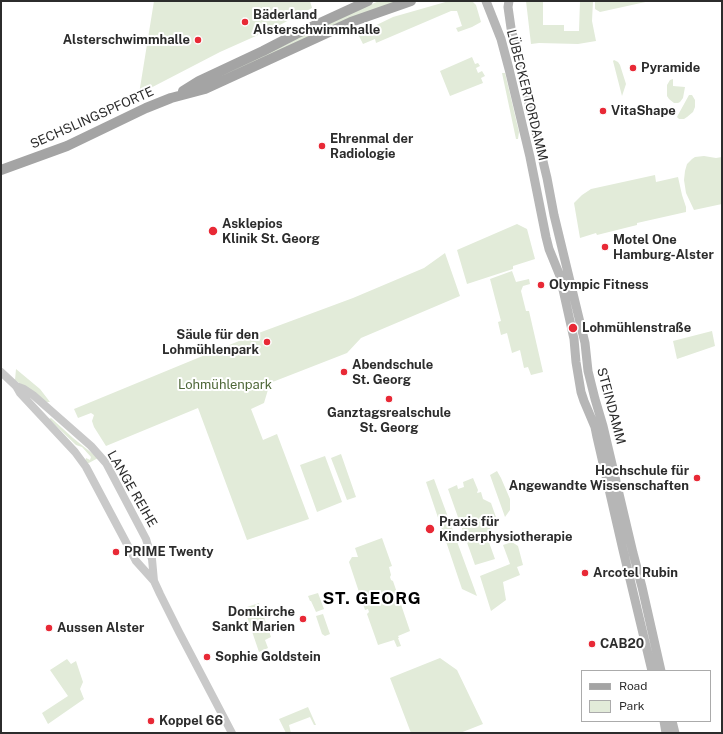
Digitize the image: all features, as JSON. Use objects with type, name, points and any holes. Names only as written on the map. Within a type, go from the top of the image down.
[{"type":"main road","name":"SECHSLINGSPFORTE","points":[[171,98],[199,81],[368,1]]},
{"type":"main road","name":"SECHSLINGSPFORTE","points":[[1,170],[67,146],[127,116],[171,98],[205,89],[351,22],[411,1]]},
{"type":"main road","name":"LÜBECKERTORDAMM","points":[[486,1],[503,46],[530,157],[537,198]]},
{"type":"main road","name":"LÜBECKERTORDAMM","points":[[508,3],[514,39],[550,193]]},
{"type":"main road","name":"STEINDAMM","points":[[550,193],[584,343],[594,399],[604,426],[661,670]]},
{"type":"main road","name":"STEINDAMM","points":[[537,198],[546,237],[561,280],[574,339],[581,392],[596,432],[652,670]]},
{"type":"main road","points":[[664,722],[666,733]]},
{"type":"main road","points":[[672,722],[675,733]]},
{"type":"street","points":[[1,372],[16,386]]},
{"type":"street","name":"LANGE REIHE","points":[[16,386],[33,395],[91,446],[106,463],[146,539],[151,554],[154,581]]},
{"type":"street","name":"LANGE REIHE","points":[[16,386],[20,393],[73,450],[86,467],[136,561],[154,581],[178,631],[232,733]]},
{"type":"street","points":[[136,561],[144,562],[148,560],[151,554]]},
{"type":"green space","name":"Alsterschwimmhalle","points":[[154,1],[310,1],[312,8],[276,27],[220,52],[139,94]]},
{"type":"green space","points":[[379,1],[397,1],[210,83],[208,82],[297,37]]},
{"type":"green space","points":[[449,1],[472,1],[476,5],[481,22],[458,32],[456,28],[462,26],[457,11],[451,11],[376,43],[375,39],[363,44],[358,34],[393,17]]},
{"type":"green space","points":[[526,1],[543,1],[543,25],[564,25],[564,31],[579,31],[580,1],[593,1],[592,21],[596,41],[578,44],[531,44]]},
{"type":"green space","points":[[595,1],[650,1],[600,12],[595,9]]},
{"type":"green space","points":[[472,57],[475,64],[478,63],[480,66],[476,68],[478,73],[482,71],[485,76],[481,78],[483,83],[450,96],[440,71]]},
{"type":"green space","points":[[614,60],[620,65],[626,84],[622,96],[613,61]]},
{"type":"green space","points":[[502,73],[505,73],[519,132],[518,139],[516,139]]},
{"type":"green space","points":[[673,79],[673,86],[685,87],[683,98],[678,103],[674,103],[667,96],[667,85],[670,80]]},
{"type":"green space","points":[[689,95],[692,95],[695,100],[693,112],[684,119],[679,119],[677,117]]},
{"type":"green space","points":[[704,156],[716,158],[722,157],[722,204],[694,210],[686,193],[684,180],[685,171],[687,164],[692,159],[695,157]]},
{"type":"green space","points":[[655,175],[656,182],[678,177],[686,212],[580,238],[574,203],[582,195],[591,189]]},
{"type":"green space","points":[[517,224],[527,229],[535,259],[513,266],[513,269],[467,284],[457,250]]},
{"type":"green space","name":"Lohmühlenpark","points":[[445,253],[460,296],[361,338],[347,353],[270,383],[264,403],[251,409],[263,440],[277,434],[309,519],[247,540],[198,408],[106,446],[94,427],[92,421],[94,415],[91,413],[78,418],[74,409],[256,334],[353,298],[424,268]]},
{"type":"green space","points":[[512,271],[516,282],[529,279],[530,284],[523,286],[521,291],[526,311],[529,311],[543,372],[531,375],[528,367],[524,368],[520,350],[512,353],[507,333],[501,335],[498,322],[501,321],[490,279]]},
{"type":"green space","points":[[712,331],[715,346],[677,359],[673,341]]},
{"type":"green space","points":[[16,369],[40,389],[50,402],[46,402],[15,380]]},
{"type":"green space","points":[[51,418],[98,458],[87,464],[85,461],[86,458],[90,460],[91,457],[82,447],[76,445],[49,419]]},
{"type":"green space","points":[[341,454],[356,497],[347,500],[331,458]]},
{"type":"green space","points":[[325,456],[342,502],[317,512],[300,465]]},
{"type":"green space","points":[[497,471],[510,499],[510,510],[505,517],[490,475]]},
{"type":"green space","points":[[473,478],[478,490],[477,493],[481,492],[483,499],[491,503],[497,520],[486,534],[495,559],[475,565],[448,489],[457,485],[458,489],[464,487],[463,482]]},
{"type":"green space","points":[[434,479],[477,596],[462,589],[426,482]]},
{"type":"green space","points":[[382,538],[392,566],[389,567],[390,577],[393,581],[410,631],[398,636],[401,646],[397,647],[394,640],[378,645],[367,614],[369,612],[368,609],[365,610],[349,562],[352,557],[358,557],[355,548]]},
{"type":"green space","points":[[512,542],[518,546],[523,565],[517,567],[520,575],[503,582],[506,600],[491,611],[480,576],[510,564],[503,545]]},
{"type":"green space","points":[[318,593],[324,609],[316,612],[308,596]]},
{"type":"green space","points":[[259,603],[271,637],[265,640],[268,648],[259,652],[244,608]]},
{"type":"green space","points":[[323,614],[330,634],[325,636],[322,634],[316,616]]},
{"type":"green space","points":[[440,658],[457,670],[483,724],[460,733],[411,733],[390,678]]},
{"type":"green space","points":[[67,659],[71,664],[76,661],[83,682],[80,689],[84,699],[48,724],[42,713],[68,696],[50,670]]},
{"type":"green space","points":[[308,707],[316,725],[314,725],[310,717],[289,725],[291,733],[286,733],[279,719]]},
{"type":"place","name":"Bäderland Alsterschwimmhalle","points":[[245,22]]},
{"type":"place","name":"Alsterschwimmhalle","points":[[198,40]]},
{"type":"place","name":"Pyramide","points":[[633,68]]},
{"type":"place","name":"VitaShape","points":[[603,111]]},
{"type":"place","name":"Ehrenmal der Radiologie","points":[[322,146]]},
{"type":"place","name":"Asklepios Klinik St. Georg","points":[[213,231]]},
{"type":"place","name":"Motel One Hamburg-Alster","points":[[605,247]]},
{"type":"place","name":"Olympic Fitness","points":[[541,285]]},
{"type":"place","name":"Lohmühlenstraße","points":[[573,328]]},
{"type":"place","name":"Säule für den Lohmühlenpark","points":[[267,342]]},
{"type":"place","name":"Abendschule St. Georg","points":[[344,372]]},
{"type":"place","name":"Ganztagsrealschule St. Georg","points":[[389,399]]},
{"type":"place","name":"Hochschule für Angewandte Wissenschaften","points":[[697,478]]},
{"type":"place","name":"Praxis für Kinderphysiotherapie","points":[[430,529]]},
{"type":"place","name":"PRIME Twenty","points":[[116,552]]},
{"type":"place","name":"Arcotel Rubin","points":[[585,573]]},
{"type":"place","name":"Domkirche Sankt Marien","points":[[303,619]]},
{"type":"place","name":"Aussen Alster","points":[[49,628]]},
{"type":"place","name":"CAB20","points":[[592,644]]},
{"type":"place","name":"Sophie Goldstein","points":[[207,657]]},
{"type":"place","name":"Koppel 66","points":[[151,721]]},
{"type":"district","name":"ST. GEORG","points":[[372,599]]}]
